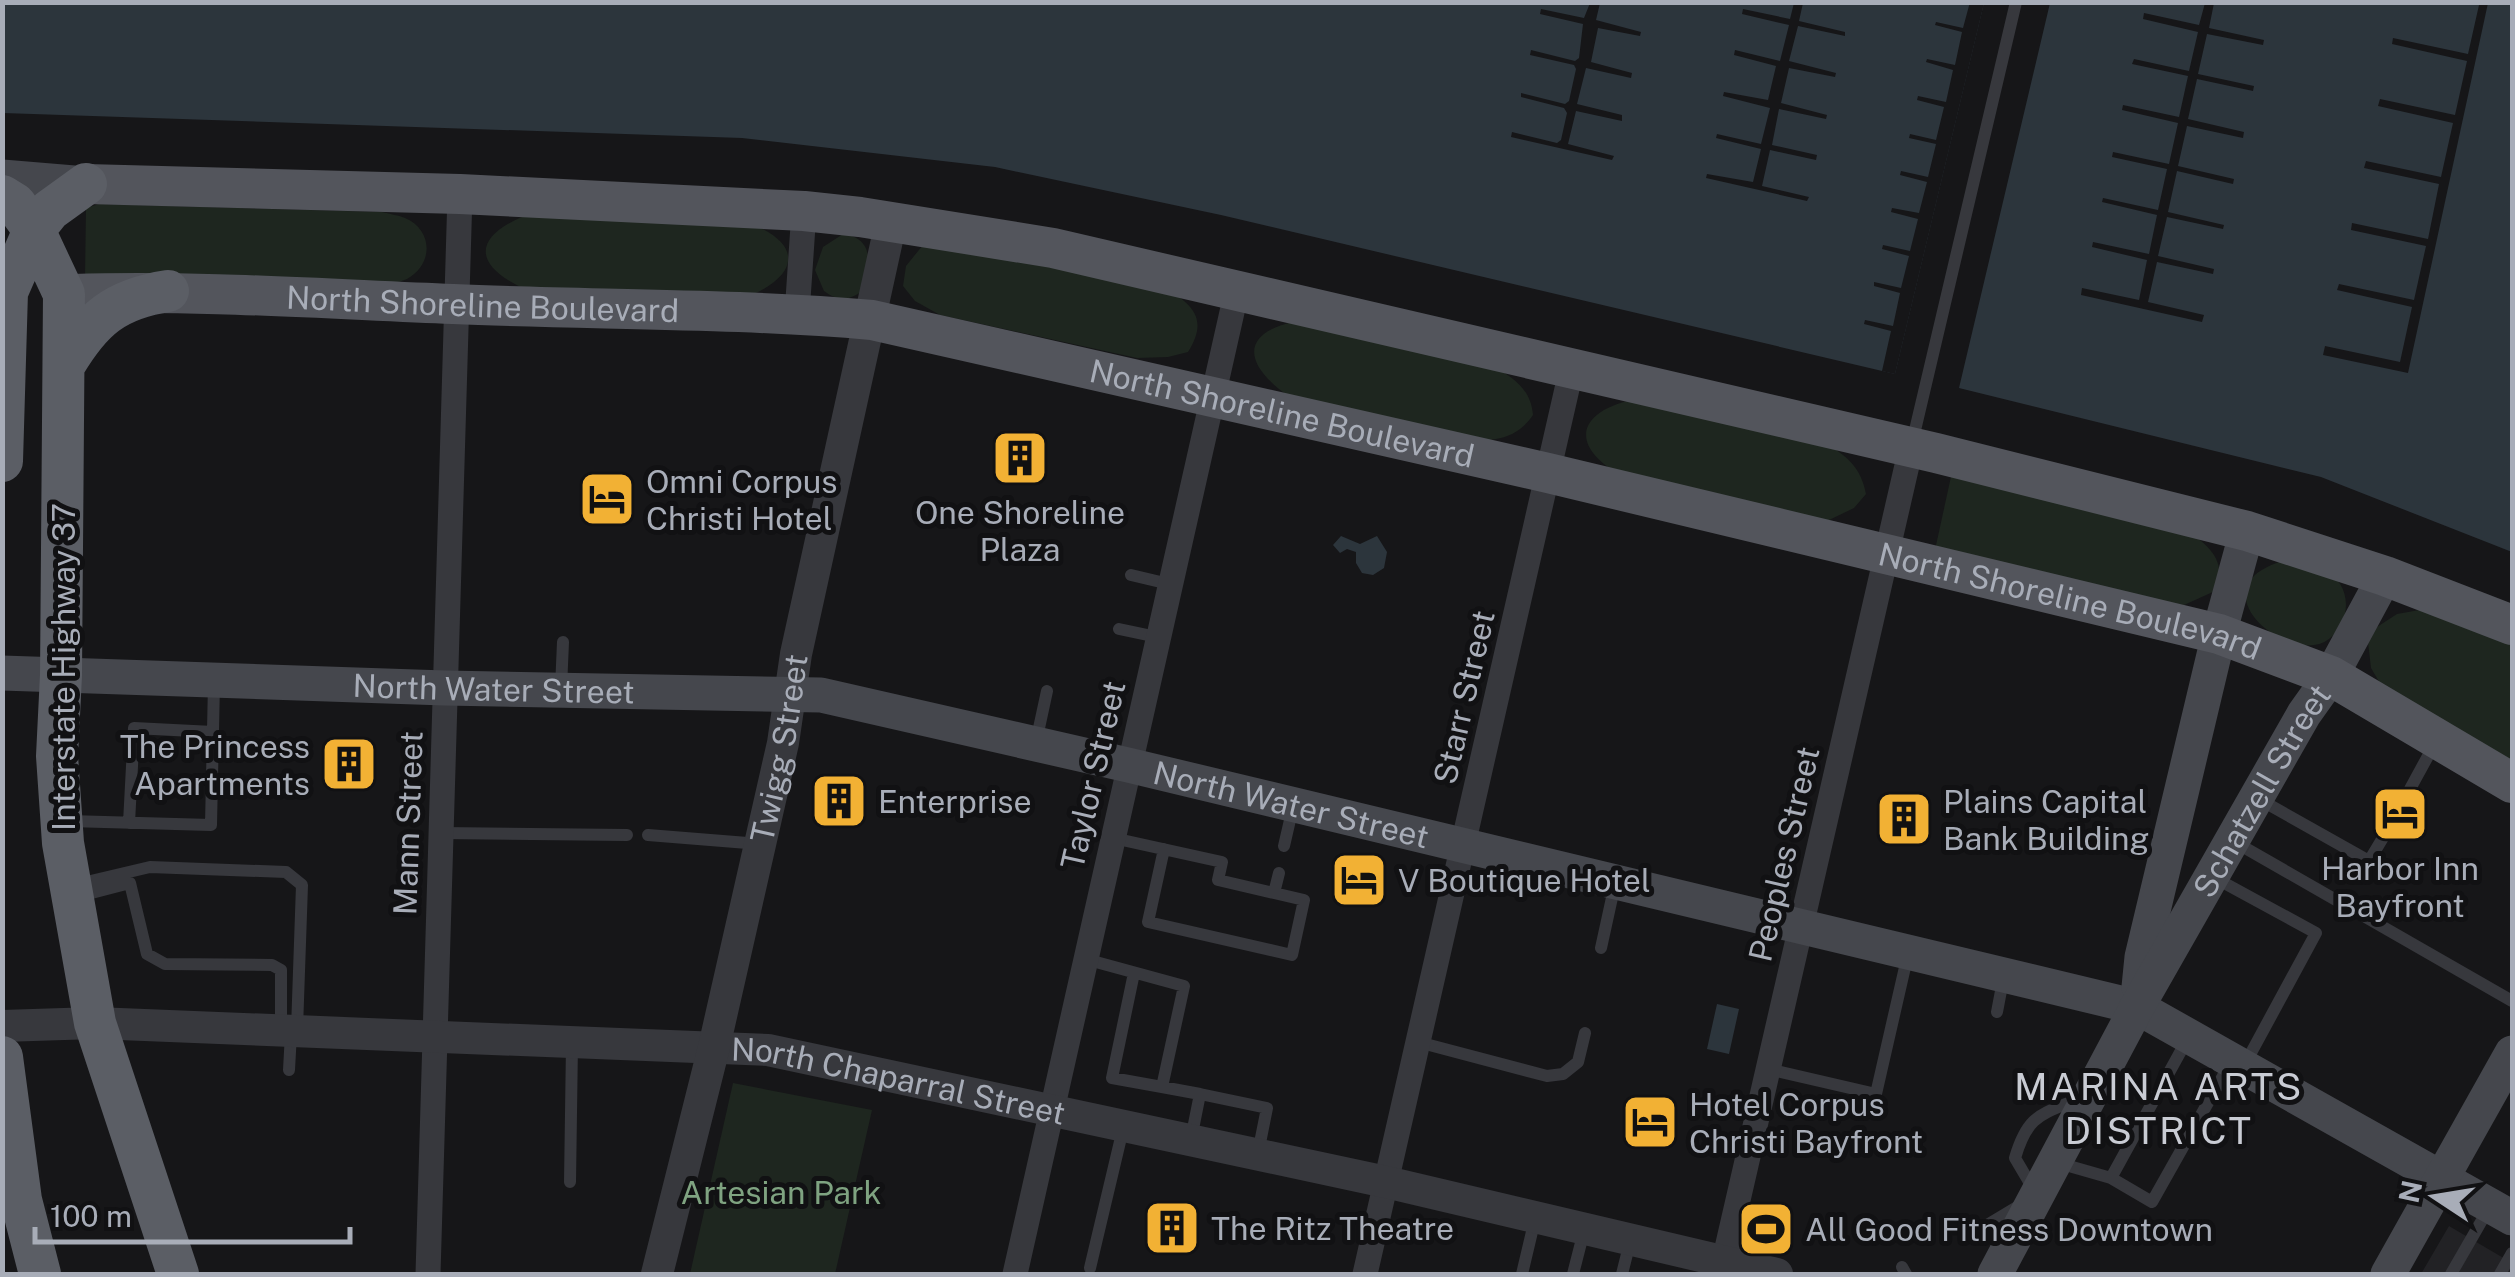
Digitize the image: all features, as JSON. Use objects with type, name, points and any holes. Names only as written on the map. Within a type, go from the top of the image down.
[{"type":"highway","points":[[2,461],[4,292],[34,230],[50,210],[86,184]]},
{"type":"highway","name":"Interstate Highway 37","points":[[2,196],[16,204],[34,230],[69,294],[56,756],[61,820],[95,1023],[178,1274]]},
{"type":"highway","points":[[65,364],[85,332],[110,309],[142,295],[168,291]]},
{"type":"highway","points":[[2,1058],[8,1130],[20,1200],[40,1274]]},
{"type":"main road","points":[[2,177],[86,184],[460,194],[804,212],[1053,248],[1572,367],[2248,531],[2386,576],[2512,625]]},
{"type":"main road","name":"North Shoreline Boulevard","points":[[4,292],[168,291],[872,320],[1548,473],[2219,634],[2331,676],[2512,783]]},
{"type":"main road","name":"Schatzell Street","points":[[2137,1006],[2142,957],[2219,634],[2248,531]]},
{"type":"main road","name":"Schatzell Street","points":[[1995,1274],[2137,1006],[2386,576]]},
{"type":"main road","name":"North Water Street","points":[[2,674],[821,695],[1128,764],[2137,1006],[2502,1212]]},
{"type":"main road","points":[[2388,1274],[2512,1053]]},
{"type":"street","name":"Mann Street","points":[[428,1274],[460,194]]},
{"type":"street","points":[[797,314],[804,212]]},
{"type":"street","name":"Twigg Street","points":[[658,1274],[760,844],[796,654],[892,222]]},
{"type":"street","name":"Taylor Street","points":[[1015,1274],[1237,290]]},
{"type":"street","name":"Starr Street","points":[[1365,1274],[1572,367]]},
{"type":"street","name":"Peoples Street","points":[[1722,1268],[1911,448]]},
{"type":"street","name":"North Chaparral Street","points":[[2,1026],[95,1023],[768,1050],[1386,1182],[1630,1239],[1722,1268],[1777,1274]]},
{"type":"lane","points":[[1911,448],[2016,2]]},
{"type":"lane","points":[[1131,576],[1169,584]]},
{"type":"lane","points":[[1118,628],[1157,637]]},
{"type":"lane","points":[[561,690],[562,642]]},
{"type":"lane","points":[[61,820],[211,825],[214,680]]},
{"type":"lane","points":[[1035,744],[1047,690]]},
{"type":"lane","points":[[129,822],[134,728],[213,732]]},
{"type":"lane","points":[[2410,789],[2437,738]]},
{"type":"lane","points":[[2257,798],[2369,861],[2384,836]]},
{"type":"lane","points":[[1284,846],[1294,804]]},
{"type":"lane","points":[[440,832],[627,835]]},
{"type":"lane","points":[[648,835],[760,844]]},
{"type":"lane","points":[[1112,837],[1222,862],[1218,880],[1304,900],[1292,955],[1148,922],[1164,849]]},
{"type":"lane","points":[[2233,841],[2512,1002]]},
{"type":"lane","points":[[71,892],[150,868],[286,872],[302,885],[289,1070]]},
{"type":"lane","points":[[1274,893],[1278,873]]},
{"type":"lane","points":[[2055,1162],[2111,1178],[2152,1202],[2316,933],[2213,877]]},
{"type":"lane","points":[[1601,948],[1616,881]]},
{"type":"lane","points":[[71,892],[130,882],[147,954],[165,964],[272,965],[281,970],[290,1031]]},
{"type":"lane","points":[[1768,1069],[1876,1094],[1908,952]]},
{"type":"lane","points":[[1084,959],[1184,986],[1162,1088]]},
{"type":"lane","points":[[1134,973],[1112,1078],[1267,1108],[1257,1155]]},
{"type":"lane","points":[[1996,1012],[2004,975]]},
{"type":"lane","points":[[2111,1178],[2189,1036]]},
{"type":"lane","points":[[1418,1042],[1548,1076],[1563,1074],[1578,1062],[1579,1039]]},
{"type":"lane","points":[[570,1182],[572,1042]]},
{"type":"lane","points":[[1974,1233],[2037,1195],[2014,1158],[2034,1117],[2091,1093]]},
{"type":"lane","points":[[1190,1141],[1200,1094]]},
{"type":"lane","points":[[1090,1268],[1124,1127]]},
{"type":"lane","points":[[2451,1274],[2502,1212]]},
{"type":"lane","points":[[1522,1274],[1535,1217]]},
{"type":"lane","points":[[1573,1274],[1584,1228]]},
{"type":"lane","points":[[1622,1274],[1630,1239]]},
{"type":"lane","points":[[2500,1274],[2512,1253]]},
{"type":"shaded area","points":[[3,3],[1984,3],[1895,374],[1221,215],[995,167],[742,138],[3,113]]},
{"type":"shaded area","points":[[2050,3],[2512,3],[2512,552],[2321,477],[1959,388]]},
{"type":"shaded area","points":[[1341,536],[1360,544],[1377,536],[1387,552],[1384,568],[1373,575],[1362,573],[1356,563],[1356,552],[1347,549],[1340,553],[1333,545]]},
{"type":"shaded area","points":[[1717,1004],[1739,1009],[1729,1054],[1707,1049]]},
{"type":"shaded area","points":[[2449,1226],[2512,1263],[2512,1274],[2421,1274]]},
{"type":"green space","points":[[99,204],[382,212],[402,217],[421,230],[426,256],[416,273],[407,279],[376,286],[85,277],[86,208]]},
{"type":"green space","points":[[535,212],[743,221],[778,239],[788,260],[776,280],[742,299],[529,291],[495,270],[486,249],[500,229]]},
{"type":"green space","points":[[843,234],[860,241],[869,261],[867,288],[846,298],[824,291],[815,270],[823,247]]},
{"type":"green space","points":[[923,245],[1158,283],[1193,311],[1197,319],[1195,339],[1188,352],[1137,358],[940,315],[915,301],[903,286],[906,266]]},
{"type":"green space","points":[[1304,320],[1491,365],[1520,385],[1529,398],[1533,415],[1507,436],[1474,441],[1287,395],[1261,370],[1255,348],[1259,338],[1269,331]]},
{"type":"green space","points":[[1641,398],[1827,444],[1853,464],[1866,494],[1854,508],[1827,521],[1626,478],[1594,454],[1587,442],[1587,430],[1603,411]]},
{"type":"green space","points":[[1952,472],[2180,526],[2206,545],[2217,561],[2219,580],[2215,591],[2184,605],[2152,602],[1935,550]]},
{"type":"green space","points":[[2286,560],[2323,570],[2340,583],[2345,612],[2329,639],[2312,645],[2292,643],[2273,634],[2247,604],[2247,588],[2259,572]]},
{"type":"green space","points":[[2425,609],[2512,641],[2512,763],[2384,690],[2371,668],[2368,642],[2374,629],[2397,614]]},
{"type":"green space","name":"Artesian Park","points":[[733,1083],[872,1110],[835,1274],[690,1274]]},
{"type":"pier","points":[[1970,2],[1984,3],[1895,374],[1882,371],[1891,331],[1864,324],[1865,320],[1893,326],[1900,293],[1874,286],[1874,282],[1901,288],[1909,256],[1882,249],[1883,245],[1910,251],[1918,219],[1891,212],[1892,208],[1919,213],[1927,182],[1900,175],[1901,171],[1928,177],[1936,144],[1909,138],[1910,134],[1936,140],[1944,107],[1917,100],[1918,96],[1946,102],[1953,70],[1926,62],[1927,59],[1955,65],[1962,32],[1935,25],[1936,22],[1963,28]]},
{"type":"pier","points":[[1590,3],[1600,3],[1596,20],[1641,32],[1640,36],[1598,28],[1591,62],[1632,73],[1631,78],[1586,68],[1577,104],[1622,115],[1622,121],[1576,111],[1568,144],[1614,156],[1612,160],[1511,137],[1512,132],[1557,143],[1561,140],[1567,113],[1564,108],[1521,97],[1521,93],[1565,104],[1569,101],[1574,65],[1530,55],[1531,50],[1575,61],[1579,58],[1583,24],[1540,14],[1541,9],[1584,18]]},
{"type":"pier","points":[[1794,3],[1803,3],[1799,21],[1845,32],[1845,36],[1798,26],[1789,61],[1836,73],[1835,77],[1789,68],[1781,103],[1827,115],[1826,119],[1779,109],[1772,145],[1817,155],[1816,160],[1770,150],[1762,186],[1809,197],[1807,201],[1706,178],[1707,174],[1753,182],[1761,149],[1716,138],[1717,134],[1761,144],[1770,108],[1723,96],[1724,92],[1768,100],[1776,66],[1734,55],[1735,50],[1780,61],[1789,25],[1742,14],[1743,9],[1790,19]]},
{"type":"pier","points":[[2205,3],[2214,3],[2209,28],[2264,40],[2263,45],[2207,34],[2198,74],[2254,86],[2253,91],[2197,79],[2188,119],[2244,132],[2243,138],[2187,126],[2178,166],[2234,179],[2233,184],[2177,171],[2168,212],[2224,225],[2223,229],[2167,217],[2158,256],[2214,269],[2213,274],[2157,262],[2148,302],[2204,315],[2202,322],[2081,295],[2082,288],[2139,300],[2147,260],[2092,247],[2093,242],[2149,254],[2157,215],[2102,202],[2103,198],[2158,210],[2167,169],[2112,157],[2113,152],[2169,164],[2178,123],[2122,110],[2123,105],[2179,117],[2188,76],[2132,64],[2134,59],[2189,71],[2198,32],[2143,19],[2144,13],[2199,25]]},
{"type":"pier","points":[[2473,3],[2488,3],[2408,373],[2323,355],[2325,346],[2400,362],[2412,307],[2337,290],[2339,284],[2414,300],[2426,246],[2351,230],[2352,223],[2428,239],[2439,184],[2364,168],[2366,161],[2441,177],[2453,123],[2378,106],[2380,99],[2455,115],[2467,61],[2392,44],[2393,38],[2468,54],[2479,5]]},
{"type":"place","name":"One Shoreline Plaza","points":[[1020,458]]},
{"type":"place","name":"Omni Corpus Christi Hotel","points":[[607,499]]},
{"type":"place","name":"The Princess Apartments","points":[[349,764]]},
{"type":"place","name":"Enterprise","points":[[839,801]]},
{"type":"place","name":"Harbor Inn Bayfront","points":[[2400,814]]},
{"type":"place","name":"Plains Capital Bank Building","points":[[1904,819]]},
{"type":"place","name":"V Boutique Hotel","points":[[1359,880]]},
{"type":"place","name":"Hotel Corpus Christi Bayfront","points":[[1650,1122]]},
{"type":"place","name":"The Ritz Theatre","points":[[1172,1228]]},
{"type":"place","name":"All Good Fitness Downtown","points":[[1766,1229]]},
{"type":"district","name":"MARINA ARTS DISTRICT","points":[[2159,1108]]}]
